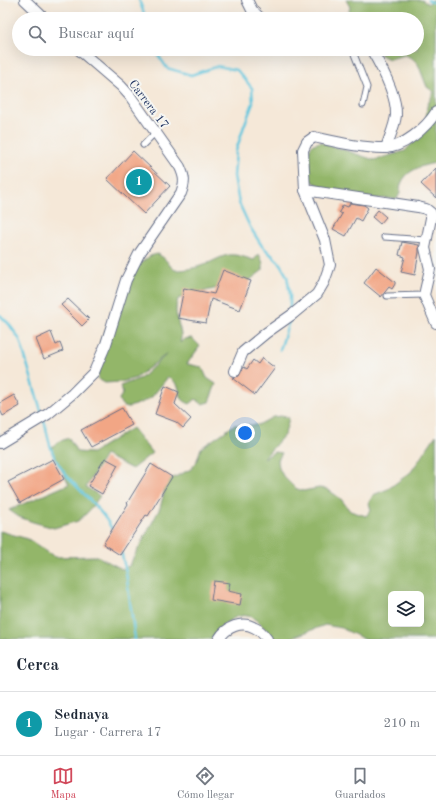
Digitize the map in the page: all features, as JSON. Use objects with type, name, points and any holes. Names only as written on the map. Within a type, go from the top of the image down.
[{"type":"street","points":[[25,0],[38,12]]},
{"type":"street","points":[[247,0],[254,12]]},
{"type":"street","name":"Carrera 17","points":[[0,442],[48,414],[72,394],[94,372],[106,344],[126,280],[139,254],[181,193],[184,185],[185,177],[180,167],[130,96],[121,86],[86,56]]},
{"type":"street","points":[[374,56],[393,96],[395,108],[396,116],[386,148]]},
{"type":"street","points":[[235,371],[244,352],[266,333],[294,314],[317,294],[324,282],[330,265],[325,240],[305,190],[303,150],[307,142],[314,137],[363,146],[386,148],[397,145],[416,134],[436,112]]},
{"type":"street","points":[[305,190],[426,209],[430,213],[431,218],[425,248],[430,269],[424,295],[436,323]]},
{"type":"street","points":[[219,639],[228,629],[235,625],[243,624],[255,628],[267,639]]},
{"type":"lane","points":[[355,56],[367,87],[362,105]]},
{"type":"lane","points":[[143,145],[155,133]]},
{"type":"lane","points":[[384,237],[426,240]]},
{"type":"lane","points":[[387,296],[424,295]]},
{"type":"green space","points":[[346,0],[422,0],[428,4],[432,0],[436,0],[436,163],[416,169],[407,175],[403,179],[397,199],[339,197],[310,180],[307,170],[306,157],[310,149],[313,144],[321,142],[374,160],[405,151],[418,137],[426,122],[427,106],[434,92],[427,87],[418,64],[412,58],[407,56],[424,56],[424,12],[349,12],[350,7]]},
{"type":"green space","points":[[383,56],[401,56],[389,59]]},
{"type":"green space","points":[[157,254],[163,257],[175,270],[198,267],[223,256],[229,255],[254,260],[259,254],[263,263],[263,270],[250,280],[235,281],[214,289],[178,299],[176,312],[181,333],[180,343],[184,339],[192,338],[200,346],[187,364],[202,367],[207,378],[216,384],[209,402],[202,404],[196,399],[190,404],[184,401],[181,397],[178,386],[168,377],[152,397],[130,407],[124,407],[122,405],[119,399],[123,393],[120,386],[141,378],[168,353],[136,378],[121,382],[105,383],[98,379],[99,348],[101,340],[133,272],[143,261],[150,256]]},
{"type":"green space","points":[[282,416],[289,418],[285,434],[263,459],[274,452],[282,453],[278,460],[279,468],[283,476],[295,488],[303,491],[319,488],[327,489],[341,499],[350,511],[366,516],[371,510],[369,503],[373,495],[388,489],[411,472],[436,435],[436,639],[364,639],[341,628],[325,625],[288,639],[276,639],[253,618],[241,616],[229,621],[211,639],[0,639],[0,531],[28,539],[55,557],[97,556],[122,569],[129,566],[160,508],[166,485],[171,479],[191,469],[196,463],[201,448],[234,425],[258,425],[273,417]]},
{"type":"green space","points":[[132,428],[152,453],[132,469],[105,455],[86,487],[100,496],[88,512],[78,521],[54,528],[19,517],[9,510],[69,484],[52,453],[52,447],[58,442],[69,438],[77,452],[92,453]]},
{"type":"building","points":[[133,151],[170,186],[144,214],[107,179]]},
{"type":"building","points":[[436,168],[436,198],[421,184]]},
{"type":"building","points":[[350,203],[364,205],[368,208],[361,221],[356,218],[346,236],[333,229],[342,214],[339,212],[343,205],[348,207]]},
{"type":"building","points":[[378,210],[386,217],[380,224],[372,217]]},
{"type":"building","points":[[402,242],[419,245],[415,275],[401,272],[405,257],[399,255]]},
{"type":"building","points":[[376,267],[395,282],[392,289],[389,287],[381,297],[364,283]]},
{"type":"building","points":[[223,270],[251,281],[240,310],[211,299],[206,323],[178,318],[184,288],[214,294]]},
{"type":"building","points":[[68,299],[89,319],[82,326],[61,305]]},
{"type":"building","points":[[51,332],[56,345],[60,343],[63,351],[44,359],[36,339]]},
{"type":"building","points":[[262,358],[275,368],[255,395],[233,378],[239,376],[244,367],[247,369],[253,360],[258,364]]},
{"type":"building","points":[[165,386],[179,392],[175,404],[191,419],[183,428],[176,422],[155,414]]},
{"type":"building","points":[[14,395],[20,406],[3,416],[0,410],[0,403]]},
{"type":"building","points":[[122,408],[132,425],[91,447],[81,430]]},
{"type":"building","points":[[105,458],[118,465],[102,494],[88,486]]},
{"type":"building","points":[[53,459],[64,479],[20,503],[8,482]]},
{"type":"building","points":[[151,464],[172,477],[148,516],[146,515],[120,555],[103,544]]},
{"type":"building","points":[[214,581],[230,583],[228,591],[242,594],[240,605],[211,600]]},
{"type":"waterway","points":[[139,0],[143,12]]},
{"type":"waterway","points":[[428,0],[436,4]]},
{"type":"waterway","points":[[159,56],[167,68],[191,75],[218,66],[237,70],[252,88],[253,103],[236,151],[234,176],[239,203],[250,227],[262,246],[279,262],[287,276],[290,295],[290,313]]},
{"type":"waterway","points":[[0,315],[9,324],[20,340],[42,414]]},
{"type":"waterway","points":[[280,350],[289,321]]},
{"type":"waterway","points":[[44,420],[54,456],[60,466],[100,511],[113,531]]},
{"type":"waterway","points":[[121,551],[126,572],[135,639]]},
{"type":"place","name":"Sednaya","points":[[139,182]]}]
